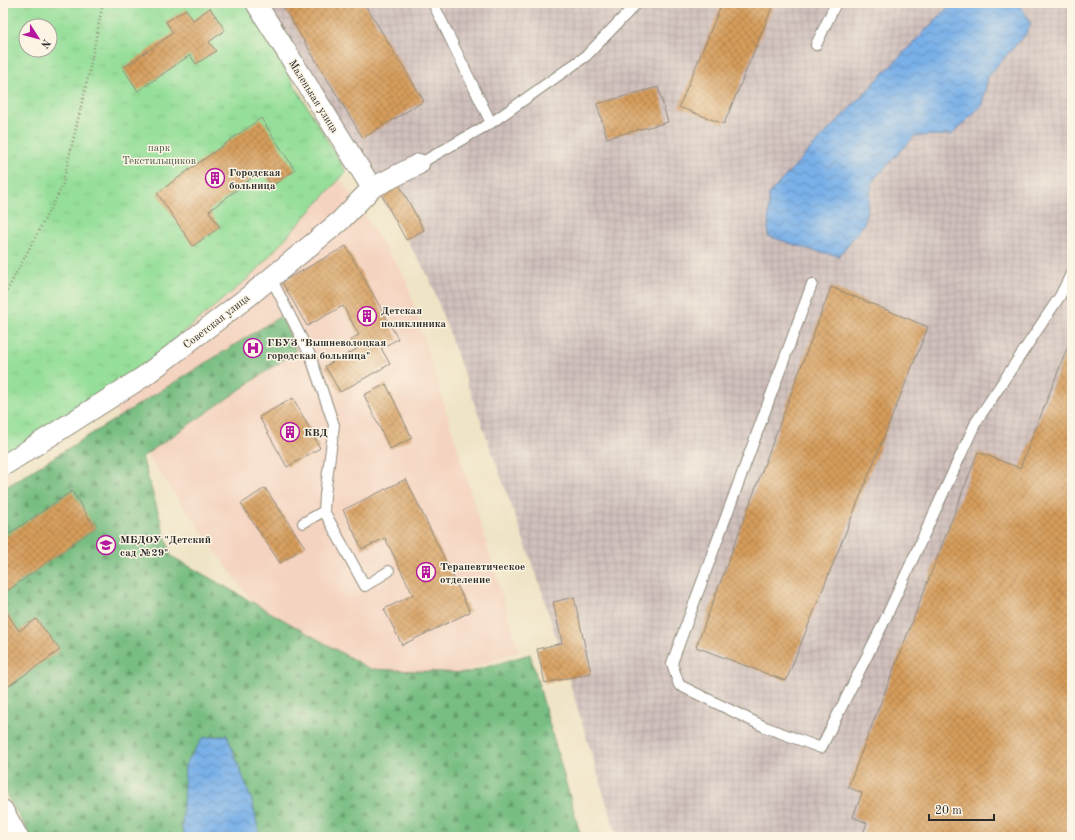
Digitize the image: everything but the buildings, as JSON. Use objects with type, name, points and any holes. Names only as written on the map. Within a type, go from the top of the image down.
[{"type":"street","name":"Маленькая улица","points":[[256,3],[372,188]]},
{"type":"street","name":"Советская улица","points":[[3,466],[144,377],[271,278],[340,221],[372,188],[419,164]]},
{"type":"street","points":[[3,810],[18,837]]},
{"type":"lane","points":[[433,3],[491,123]]},
{"type":"lane","points":[[419,164],[491,123],[586,56],[637,3]]},
{"type":"lane","points":[[816,44],[836,3]]},
{"type":"lane","points":[[812,284],[672,663],[679,684],[765,728],[821,748],[882,626],[976,422],[1060,296],[1072,272]]},
{"type":"lane","points":[[271,278],[310,355],[334,425],[324,511],[365,586],[389,571]]},
{"type":"lane","points":[[303,523],[324,511]]},
{"type":"path","points":[[3,298],[62,187],[88,78],[103,3]]},
{"type":"shaded area","points":[[265,3],[1072,3],[1072,837],[617,837],[540,585],[429,277]]},
{"type":"shaded area","name":"ГБУЗ \"Вышневолоцкая городская больница\"","points":[[271,73],[406,279],[519,651],[336,719],[113,408]]},
{"type":"green space","name":"парк Текстильщиков","points":[[3,3],[246,3],[346,172],[252,275],[142,367],[3,457]]},
{"type":"green space","points":[[281,316],[296,351],[142,457],[171,556],[370,669],[467,673],[530,654],[581,837],[260,837],[252,801],[182,828],[186,837],[31,837],[3,789],[3,489]]},
{"type":"water","points":[[952,3],[1019,3],[1031,24],[1025,35],[988,76],[982,105],[952,135],[915,136],[873,180],[864,224],[839,256],[811,250],[768,236],[769,194],[814,145]]},
{"type":"water","points":[[227,735],[252,801],[260,837],[186,837],[182,828],[185,765],[203,738]]},
{"type":"place","name":"Городская больница","points":[[215,178]]},
{"type":"place","name":"Детская поликлиника","points":[[367,316]]},
{"type":"place","name":"ГБУЗ \"Вышневолоцкая городская больница\"","points":[[253,348]]},
{"type":"place","name":"КВД","points":[[290,432]]},
{"type":"place","name":"МБДОУ \"Детский сад №29\"","points":[[106,545]]},
{"type":"place","name":"Терапевтическое отделение","points":[[426,572]]}]
